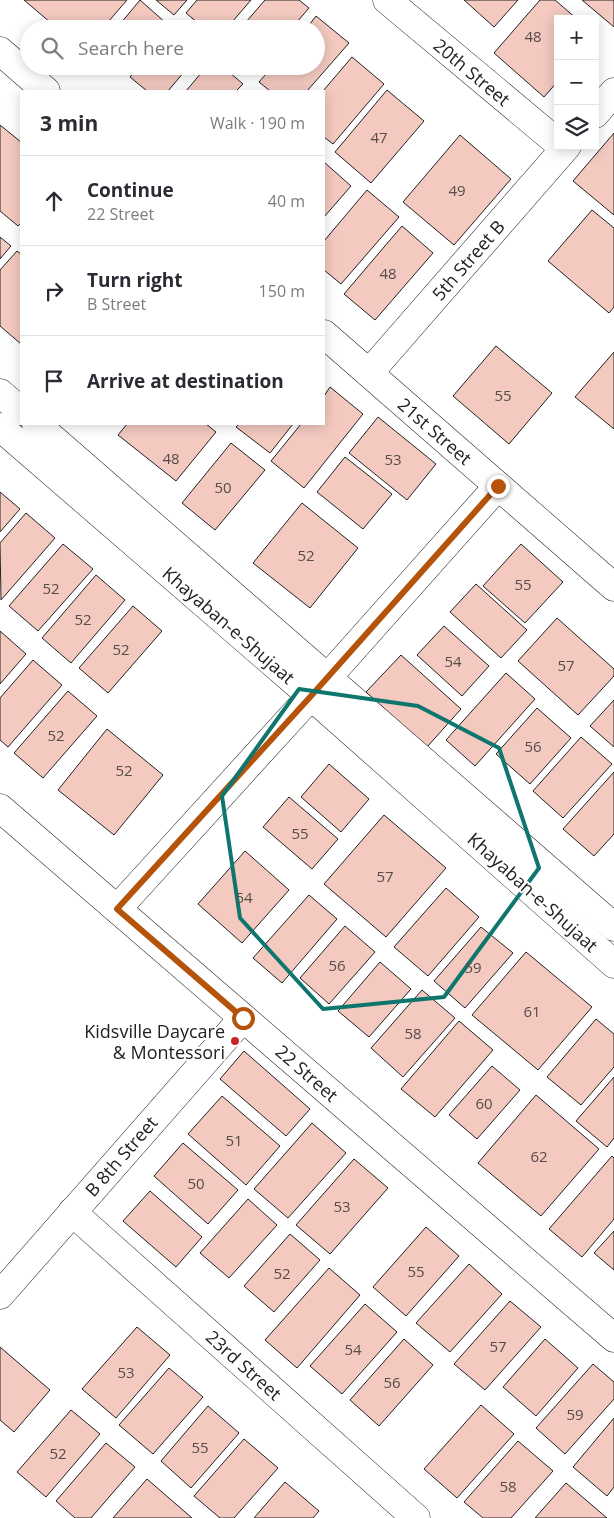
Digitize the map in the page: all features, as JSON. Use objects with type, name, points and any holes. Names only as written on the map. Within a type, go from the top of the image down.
[{"type":"street","name":"20th Street","points":[[387,0],[554,139]]},
{"type":"street","points":[[0,51],[20,68]]},
{"type":"street","points":[[28,75],[45,90]]},
{"type":"street","points":[[599,109],[614,92]]},
{"type":"street","name":"5th Street B","points":[[369,373],[560,150]]},
{"type":"street","name":"21st Street","points":[[325,335],[614,587]]},
{"type":"street","points":[[0,393],[20,410]]},
{"type":"street","name":"Khayaban-e-Shujaat","points":[[37,425],[320,686],[614,964]]},
{"type":"street","name":"Khayaban-e-Shujaat","points":[[0,427],[614,927]]},
{"type":"street","points":[[117,909],[320,686],[498,486]]},
{"type":"street","name":"22 Street","points":[[3,817],[117,909],[614,1338]]},
{"type":"street","name":"B 8th Street","points":[[0,1294],[243,1018]]},
{"type":"street","name":"23rd Street","points":[[72,1212],[416,1518]]},
{"type":"highlighted area","points":[[299,689],[418,706],[499,748],[539,868],[444,997],[323,1009],[240,918],[222,796]]},
{"type":"building","points":[[24,0],[127,0],[110,20],[47,20]]},
{"type":"building","points":[[140,0],[162,20],[123,20]]},
{"type":"building","points":[[156,0],[187,0],[174,15]]},
{"type":"building","points":[[197,0],[251,0],[234,20],[194,20],[186,13]]},
{"type":"building","points":[[265,0],[299,0],[309,8],[299,20],[248,20]]},
{"type":"building","points":[[464,0],[518,0],[494,27]]},
{"type":"building","points":[[540,0],[555,0],[572,15],[554,15],[554,86],[544,97],[494,53]]},
{"type":"building","points":[[582,0],[614,0],[614,27]]},
{"type":"building","points":[[316,16],[321,20],[313,20]]},
{"type":"building","points":[[325,23],[349,43],[325,70]]},
{"type":"building","points":[[352,57],[384,84],[333,144],[325,138],[324,90]]},
{"type":"building","points":[[132,75],[181,75],[169,90],[146,90],[130,77]]},
{"type":"building","points":[[199,75],[232,75],[243,84],[237,90],[187,90]]},
{"type":"building","points":[[265,75],[321,75],[308,90],[269,90],[259,82]]},
{"type":"building","points":[[387,90],[424,121],[371,183],[335,152]]},
{"type":"building","points":[[0,125],[20,141],[20,224],[18,226],[0,211]]},
{"type":"building","points":[[614,133],[614,215],[573,181]]},
{"type":"building","points":[[460,135],[511,179],[454,245],[403,202]]},
{"type":"building","points":[[325,163],[351,186],[325,216]]},
{"type":"building","points":[[367,190],[399,217],[341,284],[325,271],[325,240]]},
{"type":"building","points":[[592,210],[614,228],[614,307],[609,313],[548,261]]},
{"type":"building","points":[[402,226],[433,253],[375,320],[344,294]]},
{"type":"building","points":[[0,237],[11,246],[0,259]]},
{"type":"building","points":[[17,251],[20,253],[20,343],[0,326],[0,270]]},
{"type":"building","points":[[496,346],[552,393],[509,444],[453,396]]},
{"type":"building","points":[[614,352],[614,429],[575,397]]},
{"type":"building","points":[[330,387],[363,414],[304,488],[271,461],[300,425],[325,425],[325,394]]},
{"type":"building","points":[[378,417],[436,464],[407,500],[349,453]]},
{"type":"building","points":[[126,425],[207,425],[216,432],[176,481],[118,435]]},
{"type":"building","points":[[238,425],[292,425],[270,453],[236,427]]},
{"type":"building","points":[[231,443],[265,470],[215,530],[182,503]]},
{"type":"building","points":[[345,457],[392,494],[363,529],[317,492]]},
{"type":"building","points":[[0,492],[20,509],[0,532]]},
{"type":"building","points":[[302,503],[358,548],[310,608],[253,563]]},
{"type":"building","points":[[26,513],[55,538],[1,600],[0,543]]},
{"type":"building","points":[[63,544],[93,569],[38,631],[9,606]]},
{"type":"building","points":[[521,544],[563,582],[525,623],[483,586]]},
{"type":"building","points":[[96,575],[125,600],[71,663],[42,638]]},
{"type":"building","points":[[476,584],[527,630],[501,658],[450,612]]},
{"type":"building","points":[[133,606],[162,631],[108,693],[79,668]]},
{"type":"building","points":[[557,618],[614,669],[614,676],[578,715],[518,661]]},
{"type":"building","points":[[444,626],[489,666],[462,696],[417,655]]},
{"type":"building","points":[[0,631],[26,654],[0,684]]},
{"type":"building","points":[[401,655],[461,709],[427,747],[366,692]]},
{"type":"building","points":[[33,660],[62,685],[8,747],[0,740],[0,698]]},
{"type":"building","points":[[506,673],[535,699],[475,766],[446,740]]},
{"type":"building","points":[[68,691],[97,716],[43,778],[14,753]]},
{"type":"building","points":[[614,700],[614,747],[590,726]]},
{"type":"building","points":[[537,708],[571,738],[530,784],[496,754]]},
{"type":"building","points":[[107,729],[163,775],[114,835],[58,790]]},
{"type":"building","points":[[581,737],[612,764],[563,818],[533,791]]},
{"type":"building","points":[[329,764],[369,799],[341,832],[301,797]]},
{"type":"building","points":[[614,772],[614,834],[594,856],[563,829]]},
{"type":"building","points":[[289,797],[338,839],[312,869],[263,827]]},
{"type":"building","points":[[384,815],[446,868],[386,937],[324,884]]},
{"type":"building","points":[[245,851],[289,890],[242,943],[198,904]]},
{"type":"building","points":[[446,888],[479,917],[428,976],[394,947]]},
{"type":"building","points":[[309,895],[337,919],[282,983],[253,958]]},
{"type":"building","points":[[345,926],[375,952],[329,1004],[300,978]]},
{"type":"building","points":[[481,927],[513,953],[465,1008],[434,981]]},
{"type":"building","points":[[526,952],[592,1007],[538,1070],[472,1015]]},
{"type":"building","points":[[380,962],[411,989],[369,1037],[338,1011]]},
{"type":"building","points":[[422,990],[455,1018],[403,1077],[371,1048]]},
{"type":"building","points":[[596,1019],[614,1034],[614,1067],[581,1105],[547,1077]]},
{"type":"building","points":[[459,1021],[493,1050],[435,1117],[401,1089]]},
{"type":"building","points":[[244,1051],[310,1109],[286,1136],[220,1079]]},
{"type":"building","points":[[492,1066],[520,1090],[477,1139],[449,1115]]},
{"type":"building","points":[[614,1077],[614,1138],[607,1147],[576,1121]]},
{"type":"building","points":[[536,1095],[599,1149],[541,1216],[478,1163]]},
{"type":"building","points":[[222,1096],[280,1146],[246,1185],[188,1134]]},
{"type":"building","points":[[312,1123],[346,1153],[288,1218],[254,1189]]},
{"type":"building","points":[[183,1143],[238,1190],[208,1224],[154,1176]]},
{"type":"building","points":[[612,1156],[614,1158],[614,1219],[582,1257],[549,1229]]},
{"type":"building","points":[[354,1159],[388,1188],[330,1254],[296,1225]]},
{"type":"building","points":[[150,1191],[202,1237],[176,1267],[123,1221]]},
{"type":"building","points":[[248,1199],[277,1225],[229,1278],[200,1253]]},
{"type":"building","points":[[426,1227],[459,1256],[406,1316],[373,1287]]},
{"type":"building","points":[[614,1231],[614,1270],[594,1253]]},
{"type":"building","points":[[290,1234],[320,1260],[274,1312],[244,1286]]},
{"type":"building","points":[[469,1264],[502,1294],[450,1352],[416,1323]]},
{"type":"building","points":[[329,1268],[360,1295],[297,1368],[265,1340]]},
{"type":"building","points":[[510,1301],[541,1327],[485,1390],[454,1364]]},
{"type":"building","points":[[365,1304],[397,1332],[342,1394],[310,1366]]},
{"type":"building","points":[[137,1327],[170,1355],[116,1418],[82,1389]]},
{"type":"building","points":[[404,1339],[433,1365],[379,1426],[350,1400]]},
{"type":"building","points":[[545,1339],[578,1368],[536,1416],[503,1387]]},
{"type":"building","points":[[0,1347],[50,1390],[14,1432],[0,1420]]},
{"type":"building","points":[[593,1364],[614,1382],[614,1399],[565,1454],[536,1428]]},
{"type":"building","points":[[169,1368],[203,1397],[153,1454],[119,1425]]},
{"type":"building","points":[[481,1405],[514,1434],[457,1498],[424,1469]]},
{"type":"building","points":[[208,1406],[239,1433],[191,1488],[161,1461]]},
{"type":"building","points":[[71,1410],[100,1434],[46,1497],[17,1472]]},
{"type":"building","points":[[614,1418],[614,1487],[607,1496],[573,1467]]},
{"type":"building","points":[[244,1439],[278,1468],[234,1518],[220,1518],[194,1496]]},
{"type":"building","points":[[518,1441],[553,1471],[511,1518],[483,1518],[464,1502]]},
{"type":"building","points":[[106,1443],[135,1467],[91,1518],[75,1518],[56,1501]]},
{"type":"building","points":[[147,1479],[192,1518],[113,1518]]},
{"type":"building","points":[[285,1482],[319,1511],[313,1518],[254,1518]]},
{"type":"building","points":[[566,1483],[607,1518],[535,1518]]},
{"type":"place","name":"Kidsville Daycare & Montessori","points":[[235,1041]]},
{"type":"route","points":[[243,1018],[117,909],[311,696],[498,486]]}]
